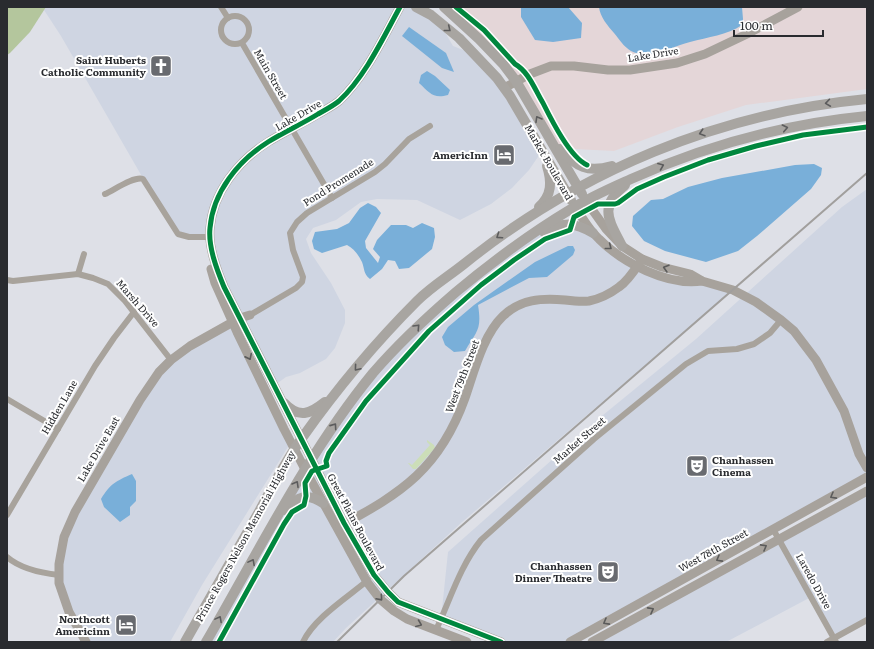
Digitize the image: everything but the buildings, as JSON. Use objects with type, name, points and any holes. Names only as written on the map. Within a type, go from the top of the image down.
[{"type":"main road","name":"Market Boulevard","points":[[416,7],[431,15],[459,38],[484,63],[504,88],[575,206]]},
{"type":"main road","name":"Market Boulevard","points":[[444,7],[479,39],[503,64],[516,81],[586,201]]},
{"type":"main road","name":"Prince Rogers Nelson Memorial Highway","points":[[185,642],[294,449],[337,391],[366,357],[419,300],[491,242],[578,188],[632,160],[686,138],[746,120],[806,107],[867,99]]},
{"type":"main road","name":"Prince Rogers Nelson Memorial Highway","points":[[206,642],[305,469],[374,373],[421,322],[482,270],[575,206],[686,156],[746,137],[808,123],[867,116]]},
{"type":"main road","points":[[548,136],[568,157],[584,168],[599,169],[632,160]]},
{"type":"main road","points":[[523,221],[542,205],[550,193],[551,179],[542,151]]},
{"type":"main road","points":[[622,246],[608,216],[609,204],[612,198],[622,188],[641,175]]},
{"type":"main road","points":[[514,247],[560,225],[572,224],[585,228],[593,233]]},
{"type":"main road","points":[[284,403],[297,413],[308,413],[320,406],[337,391]]},
{"type":"main road","points":[[273,524],[291,504],[303,497],[313,497],[323,503]]},
{"type":"street","points":[[221,7],[228,18]]},
{"type":"street","name":"Lake Drive","points":[[210,236],[213,212],[228,179],[250,156],[268,142],[335,104],[352,88],[400,7]]},
{"type":"street","name":"Lake Drive","points":[[504,88],[530,74],[552,66],[630,70],[677,63],[706,54],[798,7]]},
{"type":"street","name":"Main Street","points":[[240,16],[248,24],[248,37],[242,43],[236,45],[230,44],[222,38],[220,28],[223,22],[228,18],[240,16]]},
{"type":"street","name":"Main Street","points":[[242,43],[332,198]]},
{"type":"street","name":"Pond Promenade","points":[[250,315],[296,288],[302,282],[303,277],[293,250],[290,232],[297,222],[307,213],[380,169],[409,139],[430,126]]},
{"type":"street","points":[[105,194],[135,179],[141,178],[178,234],[189,237],[210,236]]},
{"type":"street","name":"Market Boulevard","points":[[586,201],[606,230],[640,262],[668,278],[691,283],[702,281],[733,290],[756,302],[794,331],[816,360],[844,411],[859,454],[867,468]]},
{"type":"street","name":"Market Boulevard","points":[[575,206],[593,233],[608,247],[630,264],[640,262]]},
{"type":"street","name":"Great Plains Boulevard","points":[[210,236],[208,250],[215,283],[284,403],[302,438],[367,582],[380,599],[394,611],[407,619],[467,642]]},
{"type":"street","points":[[78,274],[84,254]]},
{"type":"street","name":"West 79th Street","points":[[340,525],[391,497],[407,485],[435,456],[445,441],[462,408],[483,348],[495,325],[503,316],[522,303],[535,300],[546,299],[578,302],[605,295],[620,287],[631,276],[640,262]]},
{"type":"street","name":"Marsh Drive","points":[[7,280],[12,281],[78,274],[108,284],[125,301],[171,360]]},
{"type":"street","name":"Hidden Lane","points":[[7,515],[95,366],[134,312]]},
{"type":"street","name":"Lake Drive East","points":[[86,642],[69,612],[59,583],[59,564],[64,537],[74,512],[140,400],[159,372],[171,360],[190,346],[236,320],[250,315]]},
{"type":"street","name":"Great Plains Boulevard","points":[[236,320],[294,449],[323,503],[374,575],[398,602],[501,642]]},
{"type":"street","name":"Market Street","points":[[436,630],[466,561],[473,549],[594,439],[686,364],[708,351],[737,349],[754,344],[770,333],[781,320]]},
{"type":"street","points":[[7,398],[58,429]]},
{"type":"street","name":"West 78th Street","points":[[570,642],[867,477]]},
{"type":"street","points":[[592,642],[867,491]]},
{"type":"street","name":"Laredo Drive","points":[[773,529],[835,640]]},
{"type":"street","points":[[7,557],[31,570],[59,575]]},
{"type":"street","points":[[303,642],[311,629],[320,620],[374,575]]},
{"type":"street","points":[[827,642],[835,640],[867,620]]},
{"type":"shaded area","points":[[46,7],[416,7],[439,22],[453,46],[476,55],[542,151],[529,170],[512,188],[491,204],[460,220],[417,200],[377,199],[361,202],[336,220],[313,228],[306,239],[311,253],[331,283],[345,310],[345,323],[335,348],[326,359],[300,373],[286,377],[275,385],[220,278],[210,237],[189,237],[176,231],[144,180],[61,36],[44,10]]},
{"type":"shaded area","points":[[442,7],[867,7],[867,89],[746,105],[678,127],[614,151],[555,148],[516,81]]},
{"type":"shaded area","points":[[867,189],[867,477],[567,642],[501,642],[441,619],[448,552],[597,420],[696,339],[842,207]]},
{"type":"shaded area","points":[[552,228],[593,233],[601,241],[654,273],[733,290],[461,523],[346,628],[333,642],[206,642],[312,458],[393,352],[505,253]]},
{"type":"shaded area","points":[[232,322],[291,442],[202,585],[170,642],[85,642],[68,607],[59,568],[63,539],[135,408],[177,356]]},
{"type":"shaded area","points":[[867,491],[867,620],[834,638],[811,597],[726,642],[592,642]]},
{"type":"green space","points":[[7,7],[46,7],[30,32],[7,55]]},
{"type":"green space","points":[[427,440],[434,445],[435,448],[416,469],[413,469],[408,463],[412,465],[430,445]]},
{"type":"water","points":[[521,7],[568,7],[582,23],[581,38],[553,42],[535,40],[521,17]]},
{"type":"water","points":[[599,7],[742,7],[743,19],[742,25],[730,31],[653,54],[638,54],[631,51],[624,45],[605,21]]},
{"type":"water","points":[[409,27],[446,53],[454,72],[442,68],[402,36]]},
{"type":"water","points":[[427,71],[435,76],[450,90],[448,95],[435,96],[419,83],[421,75]]},
{"type":"water","points":[[814,164],[822,168],[821,175],[811,189],[738,251],[706,262],[665,251],[644,241],[632,226],[633,216],[651,200],[663,199],[688,187],[722,178],[795,165]]},
{"type":"water","points":[[368,203],[376,207],[381,213],[365,241],[366,248],[378,263],[380,257],[373,249],[377,240],[391,225],[406,225],[413,228],[422,223],[434,228],[435,237],[432,249],[409,268],[399,269],[395,261],[388,260],[382,269],[370,279],[365,273],[359,257],[354,250],[347,245],[322,253],[314,249],[312,241],[315,232],[337,229],[349,223],[360,208]]},
{"type":"water","points":[[568,246],[573,246],[575,250],[573,255],[547,277],[529,278],[478,305],[478,330],[465,351],[454,352],[445,345],[442,337],[448,327],[474,305],[535,262]]},
{"type":"water","points":[[132,474],[136,481],[136,501],[130,507],[130,515],[120,522],[104,507],[101,499],[107,490],[114,484]]},
{"type":"railway","points":[[337,642],[404,576],[867,173]]},
{"type":"cycle path","points":[[400,7],[365,69],[357,81],[339,101],[268,142],[247,158],[237,168],[222,190],[216,202],[210,228],[210,243],[216,266],[224,287],[344,523],[374,575],[398,602],[501,642]]},
{"type":"cycle path","points":[[456,7],[484,30],[515,64],[520,67],[531,82],[568,147],[581,161],[587,165]]},
{"type":"cycle path","points":[[219,642],[284,524],[292,512],[304,505],[306,496],[305,483],[312,471],[327,466],[326,461],[329,453],[366,401],[429,331],[481,285],[545,239],[570,230],[574,217],[598,204],[618,203],[637,189],[664,177],[708,160],[756,146],[803,135],[867,127]]},
{"type":"place","name":"Saint Huberts Catholic Community","points":[[161,66]]},
{"type":"place","name":"AmericInn","points":[[504,155]]},
{"type":"place","name":"Chanhassen Cinema","points":[[697,466]]},
{"type":"place","name":"Chanhassen Dinner Theatre","points":[[608,572]]},
{"type":"place","name":"Northcott Americinn","points":[[126,625]]}]
